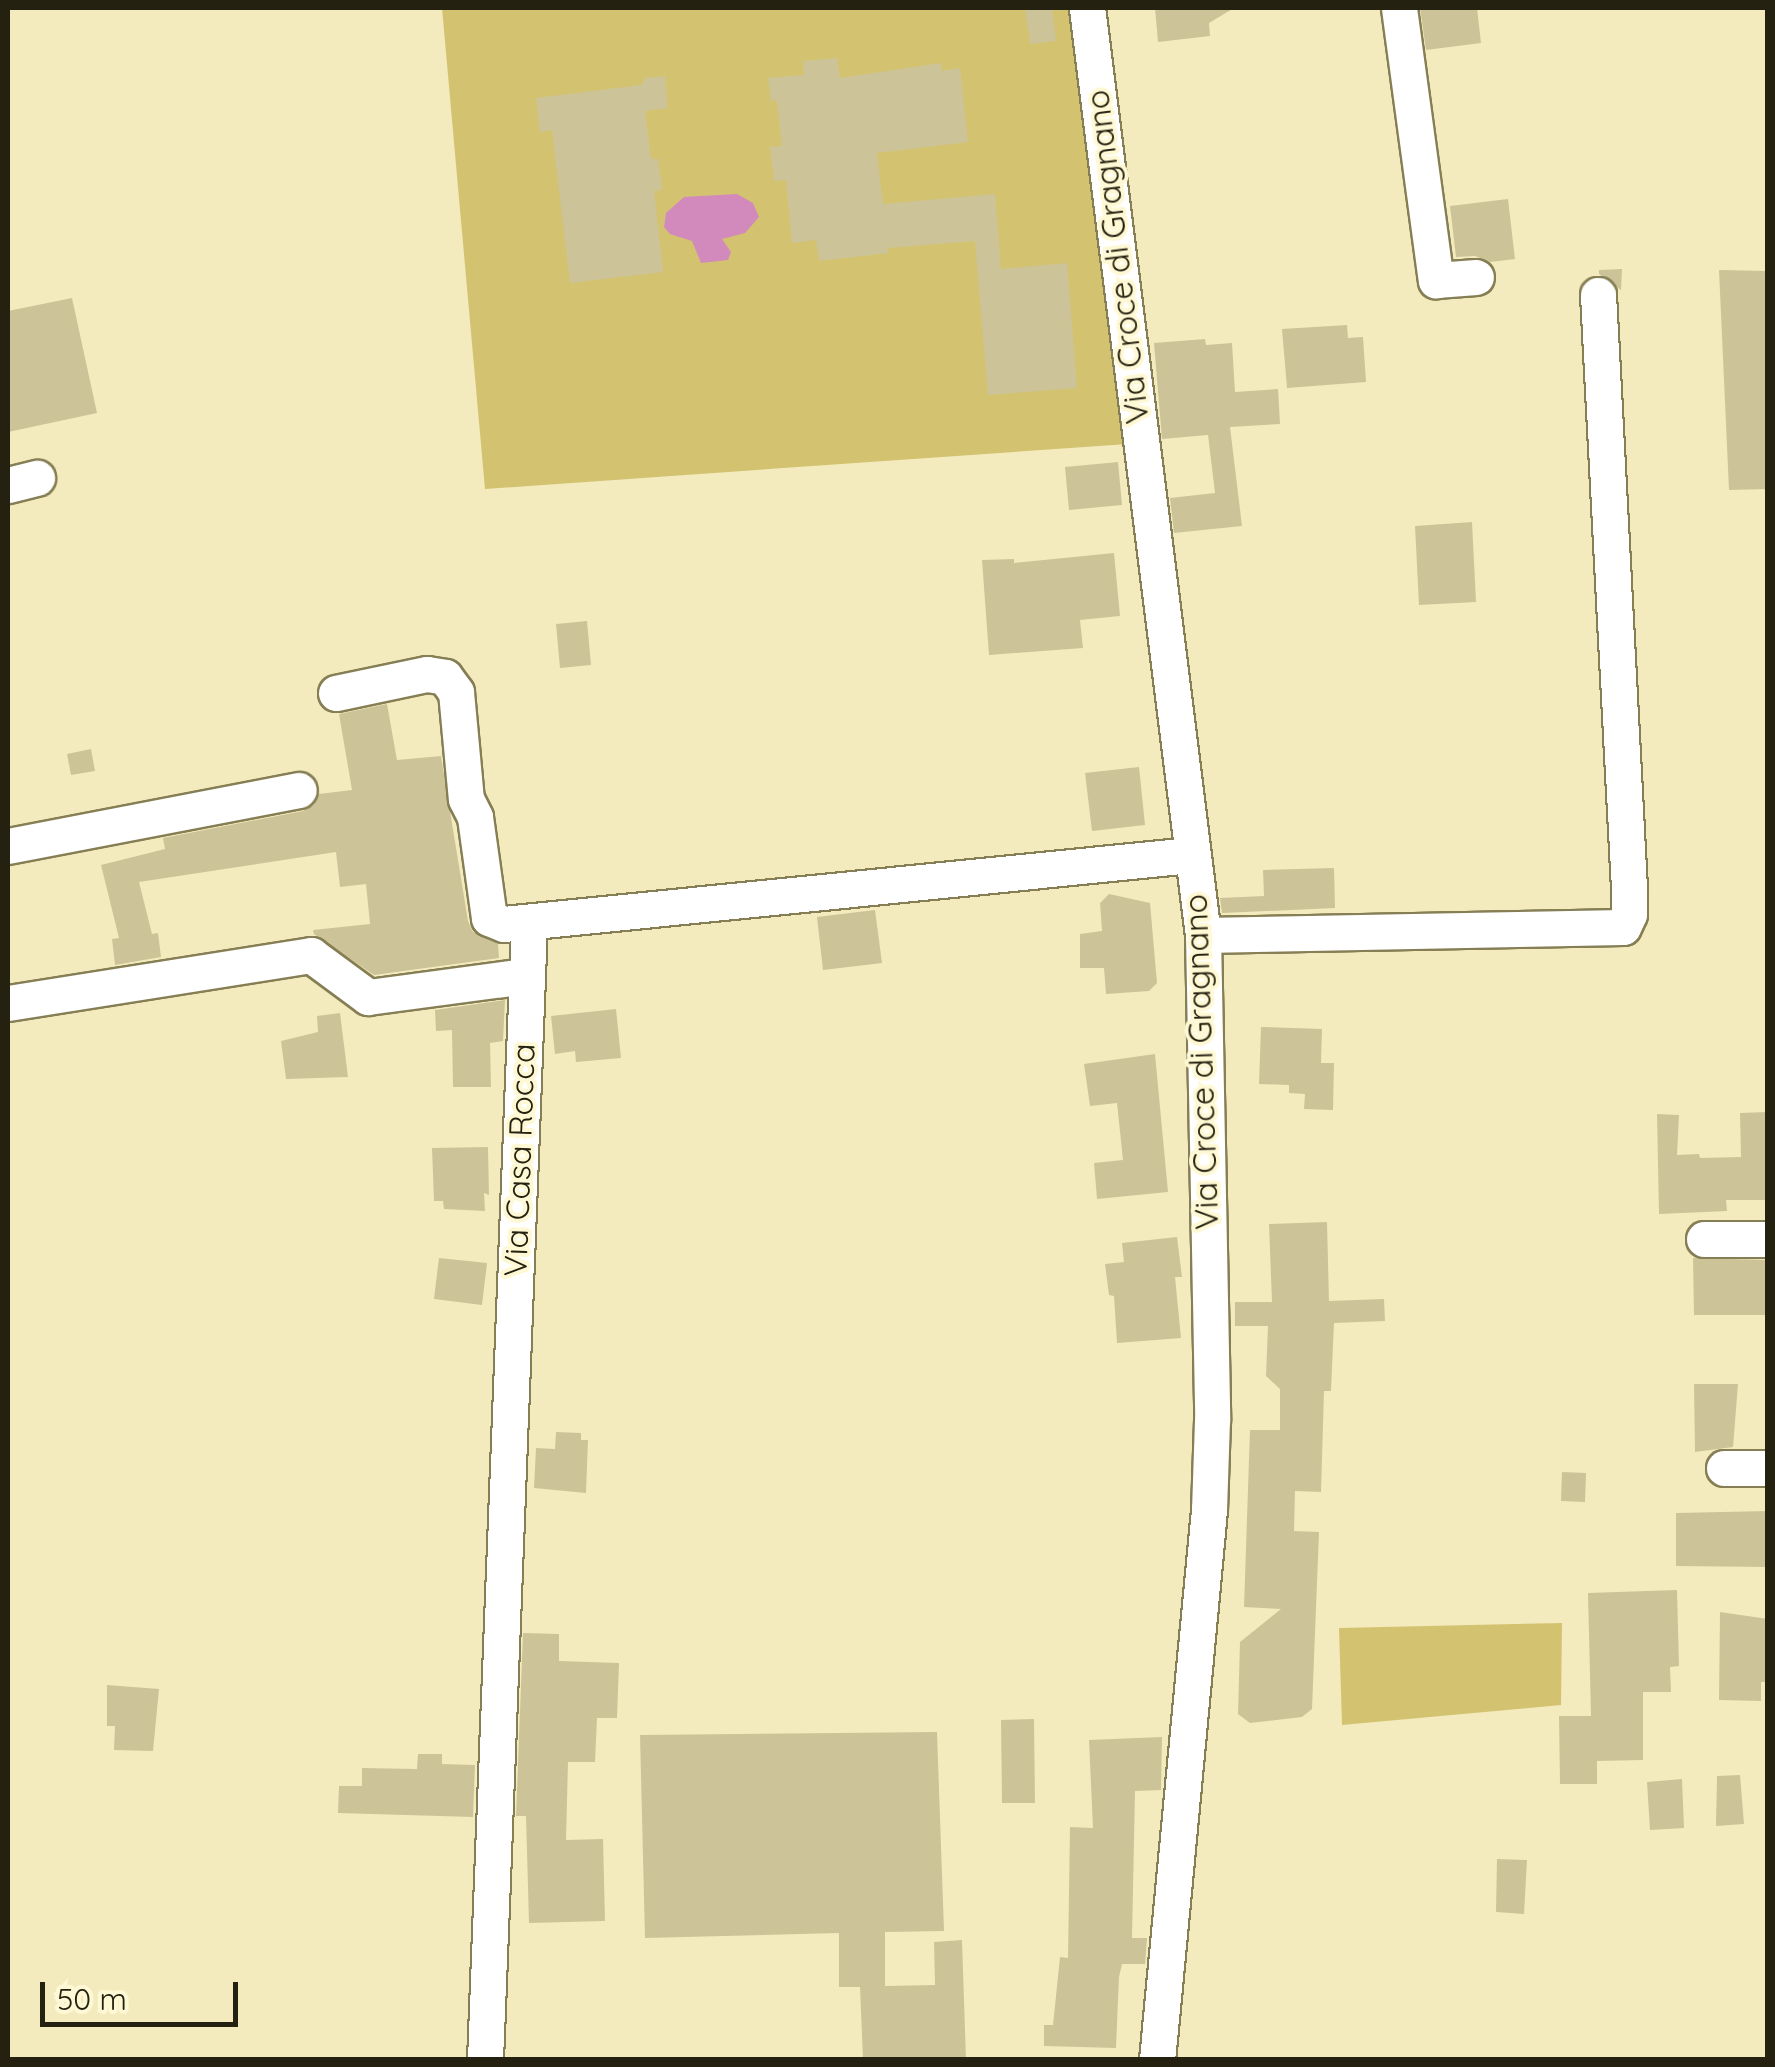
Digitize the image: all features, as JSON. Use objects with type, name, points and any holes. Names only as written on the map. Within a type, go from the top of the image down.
[{"type":"street","name":"Via Croce di Gragnano","points":[[1088,8],[1190,855],[1203,934],[1210,1492],[1156,2060]]},
{"type":"street","points":[[1399,8],[1436,280],[1476,277]]},
{"type":"street","points":[[1203,934],[1623,927],[1629,914],[1629,888],[1598,294]]},
{"type":"street","points":[[336,693],[427,674],[446,677],[456,692],[466,799],[475,816],[489,918],[504,924],[1190,855]]},
{"type":"street","points":[[8,846],[299,790]]},
{"type":"street","name":"Via Casa Rocca","points":[[485,2060],[529,924]]},
{"type":"street","points":[[8,1003],[311,955],[368,997],[526,976]]},
{"type":"street","points":[[1704,1240],[1768,1239]]},
{"type":"street","points":[[1724,1468],[1768,1468]]},
{"type":"shaded area","points":[[442,8],[1070,8],[1128,444],[485,489]]},
{"type":"shaded area","points":[[737,194],[753,203],[759,217],[745,233],[722,239],[731,252],[728,260],[701,263],[692,241],[670,234],[664,227],[666,213],[684,197]]},
{"type":"shaded area","points":[[1562,1623],[1561,1705],[1342,1725],[1339,1628]]},
{"type":"building","points":[[1025,8],[1052,8],[1056,41],[1030,44]]},
{"type":"building","points":[[1155,8],[1234,8],[1209,23],[1210,36],[1158,42]]},
{"type":"building","points":[[1420,8],[1477,8],[1481,43],[1426,50]]},
{"type":"building","points":[[837,58],[840,78],[941,63],[942,71],[960,68],[968,142],[877,153],[883,204],[995,194],[1001,269],[1067,263],[1077,388],[988,395],[975,241],[888,248],[888,253],[819,261],[816,240],[792,243],[786,180],[774,181],[770,147],[782,146],[777,101],[771,101],[768,78],[804,75],[803,61]]},
{"type":"building","points":[[665,76],[668,108],[645,111],[651,159],[658,159],[662,190],[654,191],[663,272],[570,283],[552,130],[540,132],[536,98],[642,85],[645,78]]},
{"type":"building","points":[[1508,199],[1515,259],[1490,262],[1475,256],[1456,257],[1450,206]]},
{"type":"building","points":[[1622,269],[1621,290],[1599,274],[1599,270]]},
{"type":"building","points":[[1719,270],[1768,271],[1768,489],[1729,490]]},
{"type":"building","points":[[72,298],[97,413],[8,432],[8,311]]},
{"type":"building","points":[[1347,325],[1348,338],[1363,337],[1366,382],[1287,388],[1282,329]]},
{"type":"building","points":[[1205,339],[1206,345],[1232,343],[1235,392],[1278,389],[1280,424],[1230,427],[1242,526],[1174,533],[1170,498],[1215,493],[1208,435],[1162,439],[1154,343]]},
{"type":"building","points":[[1118,462],[1122,505],[1069,510],[1065,467]]},
{"type":"building","points":[[1472,522],[1476,602],[1419,605],[1415,526]]},
{"type":"building","points":[[1114,553],[1120,616],[1080,620],[1083,648],[989,655],[982,560],[1014,559],[1014,563]]},
{"type":"building","points":[[587,621],[591,665],[560,668],[556,624]]},
{"type":"building","points":[[387,704],[397,760],[441,756],[468,921],[473,932],[498,944],[499,958],[374,975],[314,934],[313,930],[370,924],[366,884],[340,887],[336,852],[139,882],[152,934],[158,933],[161,957],[115,965],[112,939],[119,938],[101,865],[165,849],[163,838],[303,811],[314,805],[319,794],[352,790],[339,714]]},
{"type":"building","points":[[91,749],[95,771],[71,775],[67,754]]},
{"type":"building","points":[[1139,767],[1145,825],[1092,831],[1085,773]]},
{"type":"building","points":[[1334,868],[1335,908],[1222,913],[1220,898],[1264,896],[1263,870]]},
{"type":"building","points":[[1109,894],[1150,903],[1157,983],[1149,991],[1106,994],[1104,968],[1080,968],[1080,934],[1102,931],[1100,903]]},
{"type":"building","points":[[875,910],[882,963],[823,970],[817,917]]},
{"type":"building","points":[[505,1000],[503,1041],[490,1043],[491,1087],[453,1087],[452,1030],[436,1031],[435,1010]]},
{"type":"building","points":[[616,1009],[621,1058],[576,1062],[575,1051],[555,1054],[551,1016]]},
{"type":"building","points":[[340,1013],[348,1077],[286,1079],[281,1041],[318,1032],[317,1016]]},
{"type":"building","points":[[1261,1027],[1322,1029],[1321,1063],[1334,1063],[1333,1110],[1304,1109],[1305,1094],[1289,1093],[1289,1085],[1259,1084]]},
{"type":"building","points":[[1155,1054],[1168,1192],[1097,1199],[1094,1163],[1123,1160],[1117,1103],[1090,1106],[1084,1064]]},
{"type":"building","points":[[1768,1112],[1768,1200],[1726,1200],[1727,1211],[1659,1214],[1657,1114],[1679,1115],[1677,1155],[1699,1154],[1700,1158],[1741,1157],[1740,1113]]},
{"type":"building","points":[[488,1147],[489,1195],[484,1193],[485,1211],[444,1209],[443,1201],[434,1201],[432,1148]]},
{"type":"building","points":[[1327,1222],[1329,1301],[1384,1299],[1385,1321],[1334,1323],[1331,1391],[1324,1391],[1321,1492],[1295,1491],[1294,1531],[1319,1532],[1312,1709],[1302,1717],[1250,1723],[1238,1714],[1240,1642],[1281,1609],[1244,1607],[1250,1430],[1280,1430],[1280,1389],[1266,1376],[1268,1326],[1235,1326],[1235,1302],[1272,1302],[1269,1224]]},
{"type":"building","points":[[1177,1237],[1182,1277],[1175,1277],[1181,1338],[1117,1343],[1114,1296],[1109,1295],[1105,1264],[1124,1262],[1122,1243]]},
{"type":"building","points":[[439,1258],[487,1263],[482,1305],[434,1299]]},
{"type":"building","points":[[1693,1258],[1768,1260],[1768,1315],[1694,1315]]},
{"type":"building","points":[[1694,1384],[1738,1384],[1733,1447],[1695,1452]]},
{"type":"building","points":[[556,1432],[581,1433],[581,1440],[588,1440],[586,1493],[534,1488],[536,1448],[555,1449]]},
{"type":"building","points":[[1562,1472],[1586,1473],[1585,1502],[1561,1501]]},
{"type":"building","points":[[1768,1511],[1768,1567],[1676,1566],[1676,1513]]},
{"type":"building","points":[[1677,1590],[1679,1666],[1670,1667],[1671,1692],[1643,1692],[1643,1760],[1597,1761],[1597,1784],[1560,1784],[1559,1716],[1591,1716],[1588,1593]]},
{"type":"building","points":[[1720,1612],[1768,1619],[1768,1682],[1761,1682],[1761,1701],[1719,1700]]},
{"type":"building","points":[[523,1633],[559,1634],[559,1661],[619,1663],[617,1718],[597,1718],[595,1762],[568,1762],[566,1840],[603,1839],[605,1921],[529,1923],[526,1816],[516,1816]]},
{"type":"building","points":[[107,1685],[159,1689],[153,1751],[114,1750],[115,1726],[107,1726]]},
{"type":"building","points":[[1034,1719],[1035,1803],[1002,1803],[1001,1720]]},
{"type":"building","points":[[937,1732],[944,1931],[885,1932],[885,1986],[935,1985],[934,1942],[962,1940],[966,2060],[863,2060],[860,1987],[839,1987],[839,1933],[645,1938],[640,1735]]},
{"type":"building","points":[[1162,1737],[1161,1790],[1135,1791],[1132,1938],[1147,1938],[1145,1964],[1122,1964],[1116,2048],[1044,2046],[1044,2025],[1053,2025],[1060,1957],[1068,1958],[1070,1827],[1093,1828],[1089,1740]]},
{"type":"building","points":[[418,1754],[442,1754],[442,1764],[475,1765],[473,1817],[338,1813],[339,1786],[362,1786],[362,1768],[417,1769]]},
{"type":"building","points":[[1740,1775],[1744,1824],[1716,1826],[1717,1776]]},
{"type":"building","points":[[1682,1779],[1684,1828],[1650,1830],[1647,1782]]},
{"type":"building","points":[[1497,1859],[1527,1860],[1524,1914],[1496,1912]]}]
